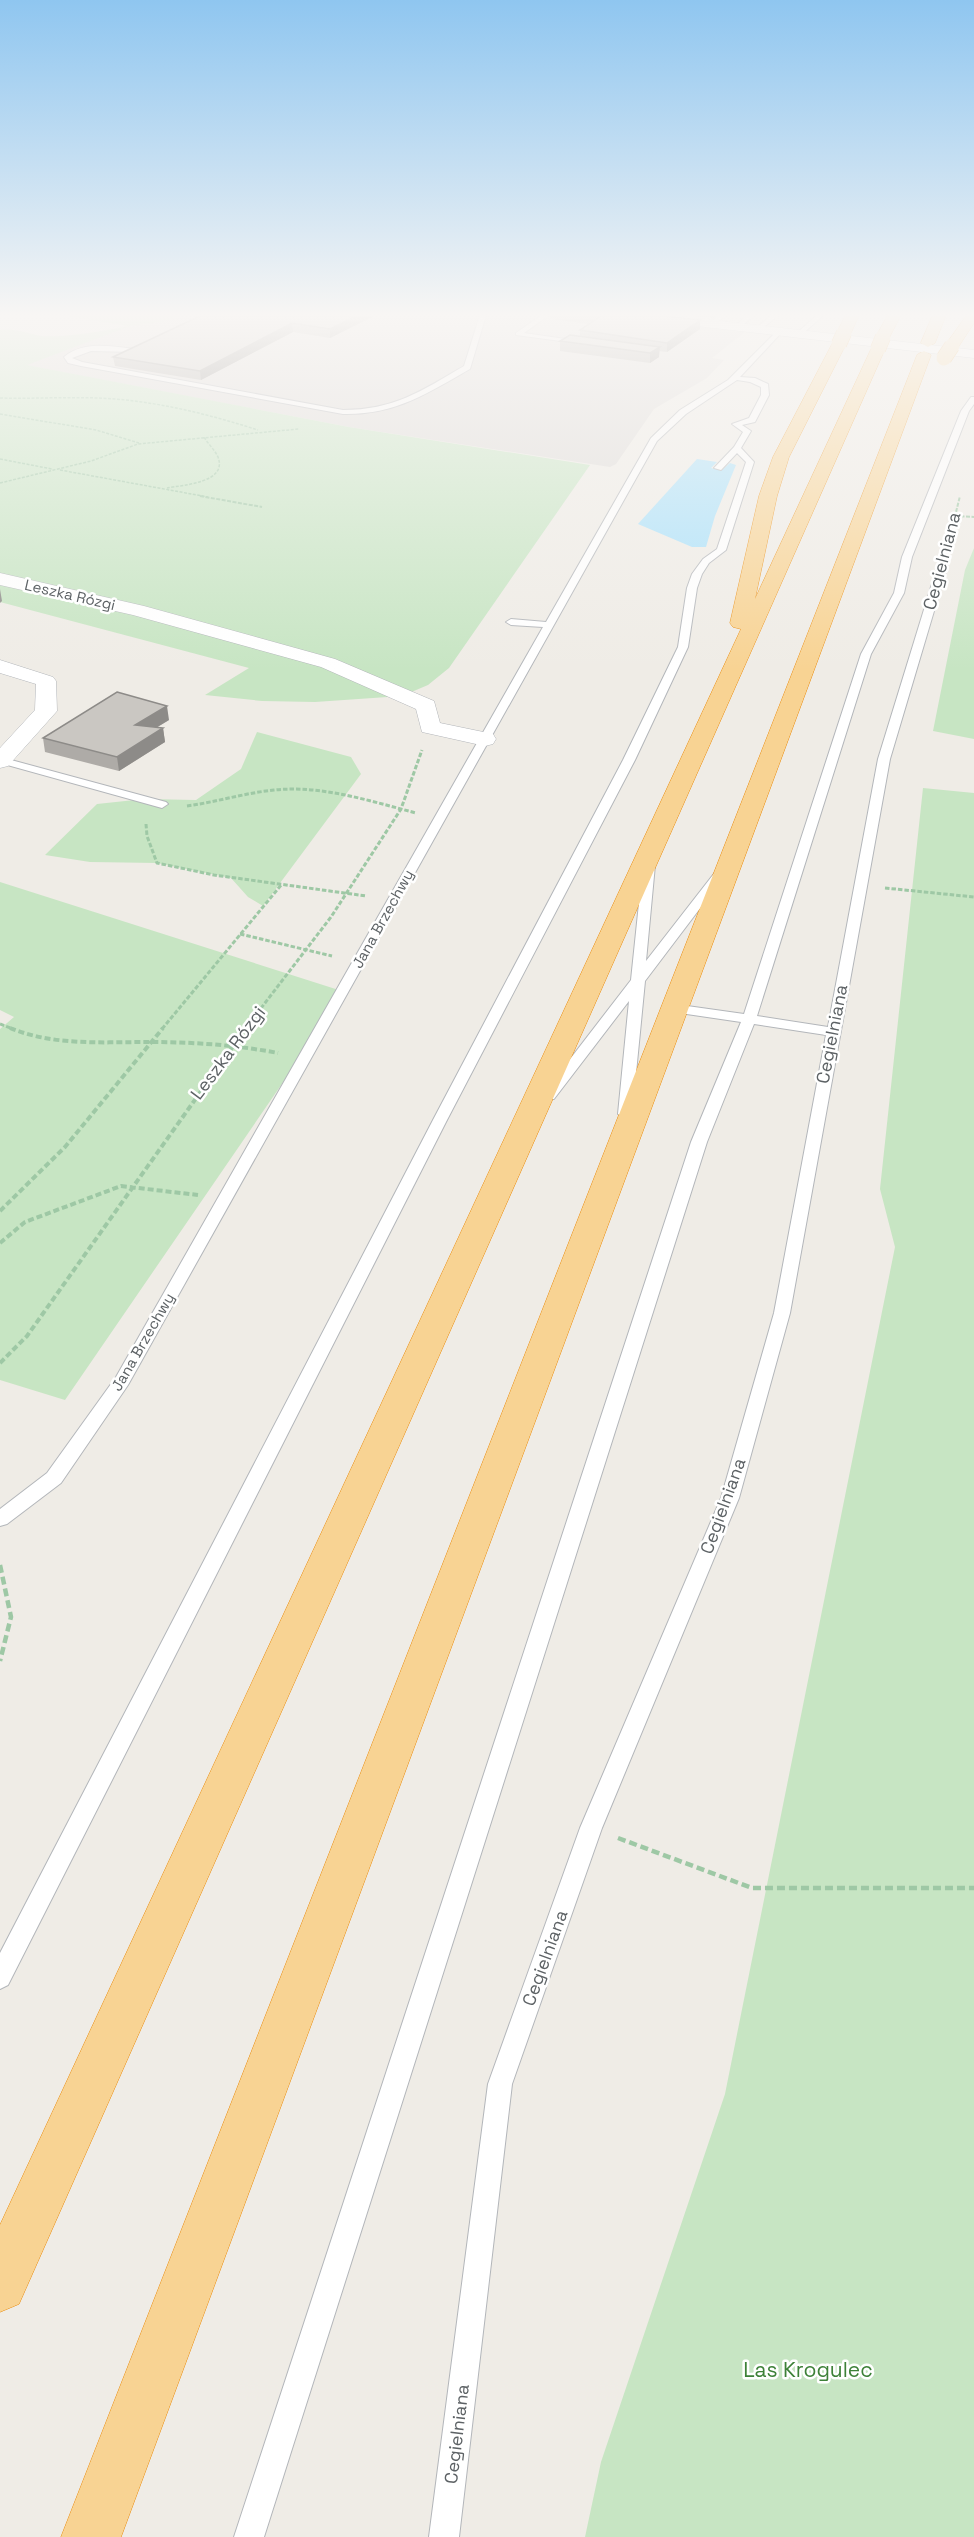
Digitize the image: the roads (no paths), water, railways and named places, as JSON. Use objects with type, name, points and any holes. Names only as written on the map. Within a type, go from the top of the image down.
[{"type":"highway","points":[[730,675],[749,576],[768,496],[781,456],[793,433]]},
{"type":"highway","points":[[0,2285],[840,433]]},
{"type":"highway","points":[[91,2537],[673,1008],[895,433]]},
{"type":"street","name":"Leszka Rózgi","points":[[0,579],[137,610],[328,663],[426,706],[430,727],[485,739]]},
{"type":"street","points":[[0,666],[46,681],[46,711],[1,760]]},
{"type":"lane","name":"Jana Brzechwy","points":[[0,1519],[54,1479],[122,1381],[654,440],[661,433]]},
{"type":"lane","points":[[718,468],[737,448],[746,433]]},
{"type":"lane","points":[[249,2537],[699,1142],[749,1019],[866,654],[900,593],[907,557],[955,433]]},
{"type":"lane","points":[[0,1977],[429,1141],[629,760],[683,647],[692,588],[697,573],[706,561],[721,550],[750,462],[737,448]]},
{"type":"lane","name":"Cegielniana","points":[[444,2537],[500,2084],[591,1828],[730,1498],[782,1313],[884,759],[943,564]]},
{"type":"lane","points":[[511,622],[549,625]]},
{"type":"lane","points":[[1,760],[162,804]]},
{"type":"lane","points":[[622,1143],[651,849]]},
{"type":"lane","points":[[526,1125],[730,860]]},
{"type":"lane","points":[[673,1008],[833,1032]]},
{"type":"water","points":[[697,459],[717,462],[711,468],[722,470],[730,463],[736,465],[715,516],[706,547],[692,547],[638,524]]},
{"type":"park label","name":"Las Krogulec","points":[[808,2370]]}]
